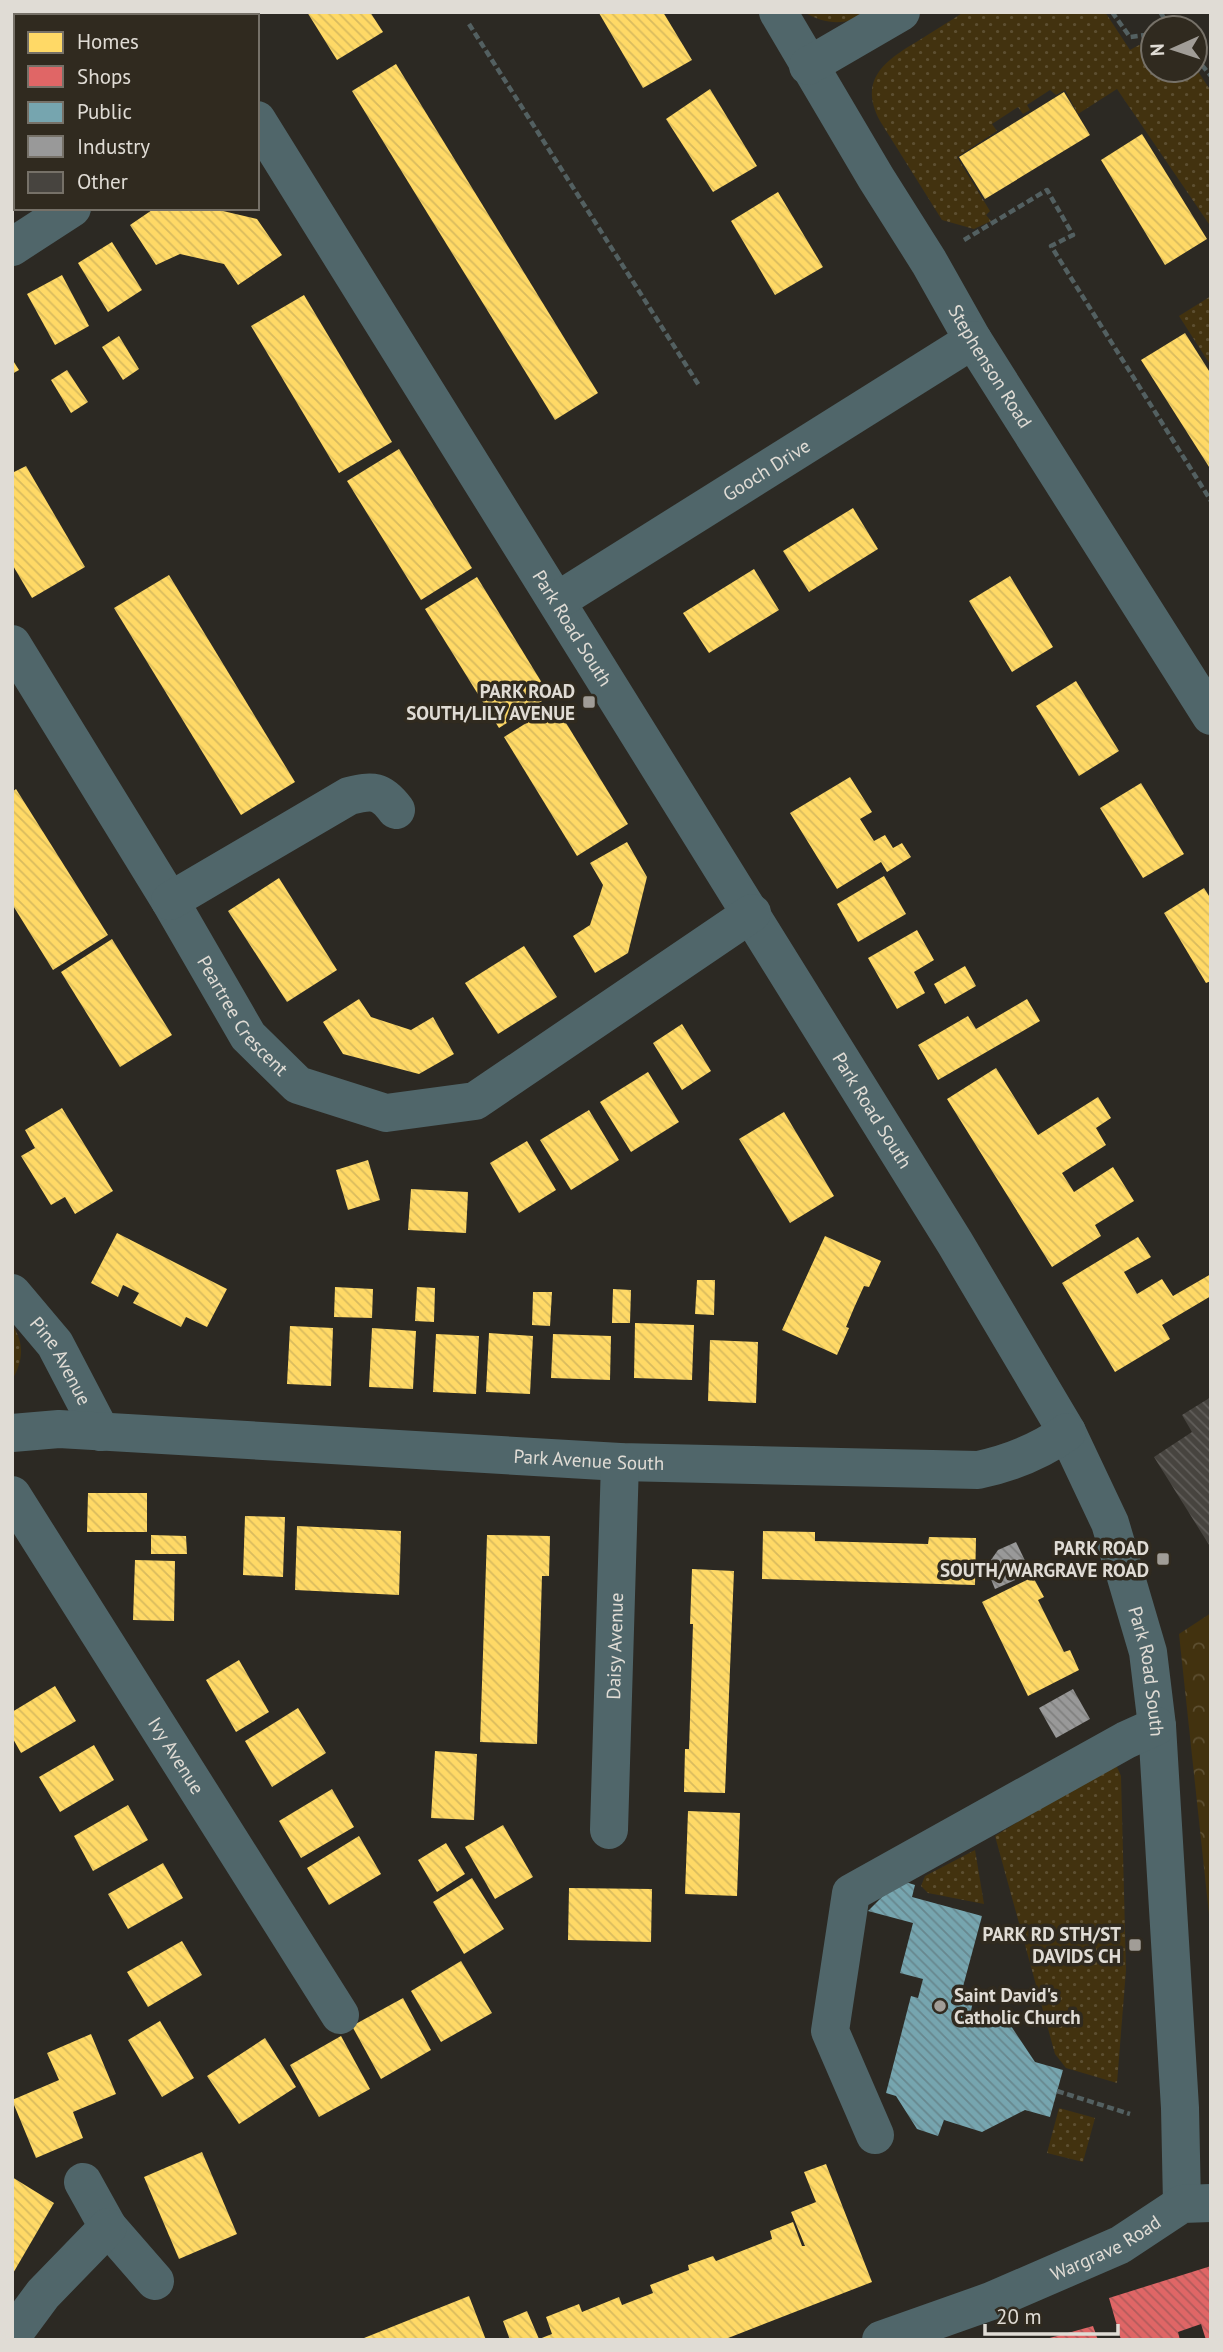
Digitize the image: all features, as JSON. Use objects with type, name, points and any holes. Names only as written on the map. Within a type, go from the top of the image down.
[{"type":"street","name":"Stephenson Road","points":[[778,12],[973,340],[1211,716]]},
{"type":"street","points":[[808,66],[901,12]]},
{"type":"street","name":"Park Road South","points":[[259,123],[955,1242],[1067,1432],[1110,1523],[1148,1652],[1157,1726],[1180,2108],[1196,2204]]},
{"type":"street","points":[[12,247],[69,210]]},
{"type":"street","name":"Gooch Drive","points":[[557,601],[973,340]]},
{"type":"street","name":"Peartree Crescent","points":[[12,644],[170,901],[248,1036],[299,1085],[386,1113],[475,1101],[752,913]]},
{"type":"street","points":[[170,901],[349,796],[367,791],[386,796],[396,810]]},
{"type":"street","name":"Pine Avenue","points":[[12,1293],[54,1344],[102,1432]]},
{"type":"street","name":"Park Avenue South","points":[[12,1433],[59,1429],[620,1462],[978,1470],[1006,1464],[1042,1449],[1067,1432]]},
{"type":"street","name":"Daisy Avenue","points":[[609,1830],[620,1462]]},
{"type":"street","name":"Ivy Avenue","points":[[12,1495],[340,2015]]},
{"type":"street","points":[[875,2135],[830,2031],[851,1893],[1126,1740],[1157,1726]]},
{"type":"street","points":[[83,2182],[108,2227],[155,2281]]},
{"type":"street","name":"Wargrave Road","points":[[881,2340],[991,2301],[1120,2245],[1196,2204]]},
{"type":"street","points":[[12,2336],[43,2294],[108,2227]]},
{"type":"path","points":[[1112,12],[1130,37],[1139,36]]},
{"type":"path","points":[[468,24],[700,387]]},
{"type":"path","points":[[929,262],[1047,190],[1073,234],[1051,246],[1211,501]]},
{"type":"path","points":[[1057,2091],[1130,2114]]},
{"type":"green space","points":[[804,12],[871,12],[846,21],[829,22]]},
{"type":"green space","points":[[964,12],[1105,12],[1130,50],[1139,45],[1139,84],[1206,84],[1211,91],[1211,227],[1117,89],[1078,114],[1065,90],[1056,95],[1050,90],[1027,105],[1030,110],[1023,114],[1018,107],[992,124],[997,131],[957,157],[990,211],[986,215],[991,221],[974,229],[942,220],[874,107],[873,83],[878,73],[906,48]]},
{"type":"green space","points":[[1211,296],[1211,366],[1179,316]]},
{"type":"green space","points":[[12,1325],[19,1339],[21,1352],[12,1380]]},
{"type":"green space","points":[[1211,1613],[1211,1933],[1179,1634]]},
{"type":"green space","points":[[1108,1766],[1117,1767],[1121,1776],[1126,1970],[1117,2083],[1066,2068],[1055,2054],[995,1836]]},
{"type":"green space","points":[[975,1850],[984,1904],[928,1893],[921,1886],[925,1876]]},
{"type":"green space","points":[[1059,2108],[1095,2118],[1083,2162],[1047,2153]]},
{"type":"building: Homes","points":[[307,12],[370,12],[383,32],[337,60]]},
{"type":"building: Homes","points":[[663,12],[692,60],[643,88],[599,13]]},
{"type":"building: Homes","points":[[396,64],[598,393],[555,420],[352,91]]},
{"type":"building: Homes","points":[[710,89],[757,166],[713,192],[666,119]]},
{"type":"building: Homes","points":[[1064,92],[1090,135],[985,199],[959,157]]},
{"type":"building: Homes","points":[[1142,134],[1207,239],[1165,265],[1101,160]]},
{"type":"building: Homes","points":[[12,140],[14,193],[12,194]]},
{"type":"building: Homes","points":[[778,192],[823,267],[775,295],[731,221]]},
{"type":"building: Homes","points":[[152,210],[219,210],[257,219],[282,255],[238,285],[224,264],[180,254],[156,265],[130,225]]},
{"type":"building: Homes","points":[[112,242],[142,290],[108,312],[78,263]]},
{"type":"building: Homes","points":[[62,275],[89,326],[55,345],[27,294]]},
{"type":"building: Homes","points":[[304,295],[392,442],[339,473],[251,326]]},
{"type":"building: Homes","points":[[1185,333],[1211,374],[1211,470],[1141,360]]},
{"type":"building: Homes","points":[[119,336],[139,369],[123,380],[102,347]]},
{"type":"building: Homes","points":[[12,359],[19,370],[12,374]]},
{"type":"building: Homes","points":[[67,370],[88,402],[71,413],[51,380]]},
{"type":"building: Homes","points":[[399,449],[472,568],[421,600],[347,481]]},
{"type":"building: Homes","points":[[26,466],[85,567],[32,598],[12,564],[12,473]]},
{"type":"building: Homes","points":[[853,508],[878,549],[809,592],[783,551]]},
{"type":"building: Homes","points":[[754,569],[779,610],[709,653],[683,613]]},
{"type":"building: Homes","points":[[169,575],[295,782],[241,815],[114,608]]},
{"type":"building: Homes","points":[[1010,576],[1053,647],[1012,672],[969,601]]},
{"type":"building: Homes","points":[[477,577],[550,696],[499,728],[425,609]]},
{"type":"building: Homes","points":[[1076,681],[1119,751],[1079,776],[1036,706]]},
{"type":"building: Homes","points":[[555,705],[628,824],[577,856],[504,737]]},
{"type":"building: Homes","points":[[850,777],[872,812],[860,819],[874,841],[885,835],[893,848],[902,843],[911,857],[887,872],[881,862],[837,889],[790,813]]},
{"type":"building: Homes","points":[[1141,783],[1184,854],[1143,878],[1100,808]]},
{"type":"building: Homes","points":[[16,789],[108,935],[53,970],[12,904],[12,792]]},
{"type":"building: Homes","points":[[627,842],[647,877],[628,953],[595,973],[573,936],[590,925],[603,885],[590,863]]},
{"type":"building: Homes","points":[[884,876],[906,914],[858,942],[837,904]]},
{"type":"building: Homes","points":[[279,878],[337,970],[287,1002],[228,911]]},
{"type":"building: Homes","points":[[1204,888],[1211,899],[1211,981],[1206,983],[1164,913]]},
{"type":"building: Homes","points":[[917,930],[934,960],[914,972],[925,993],[897,1009],[868,958]]},
{"type":"building: Homes","points":[[112,939],[172,1035],[120,1067],[61,972]]},
{"type":"building: Homes","points":[[524,946],[557,997],[498,1034],[465,983]]},
{"type":"building: Homes","points":[[965,966],[976,986],[945,1004],[934,984]]},
{"type":"building: Homes","points":[[359,999],[371,1017],[411,1030],[433,1017],[454,1054],[419,1074],[343,1054],[323,1022]]},
{"type":"building: Homes","points":[[1027,999],[1040,1021],[938,1080],[918,1045],[968,1016],[976,1029]]},
{"type":"building: Homes","points":[[682,1024],[711,1071],[682,1090],[653,1043]]},
{"type":"building: Homes","points":[[996,1068],[1038,1135],[1098,1097],[1111,1118],[1096,1128],[1106,1145],[1062,1173],[1074,1192],[1113,1167],[1134,1201],[1095,1225],[1101,1236],[1052,1267],[947,1099]]},
{"type":"building: Homes","points":[[648,1072],[679,1122],[631,1152],[600,1102]]},
{"type":"building: Homes","points":[[62,1108],[113,1191],[75,1214],[65,1197],[51,1205],[21,1156],[35,1148],[25,1130]]},
{"type":"building: Homes","points":[[589,1110],[619,1160],[571,1190],[540,1140]]},
{"type":"building: Homes","points":[[784,1112],[834,1196],[790,1223],[739,1139]]},
{"type":"building: Homes","points":[[527,1141],[556,1190],[519,1213],[490,1163]]},
{"type":"building: Homes","points":[[368,1160],[380,1200],[348,1210],[336,1170]]},
{"type":"building: Homes","points":[[411,1189],[468,1192],[466,1233],[408,1230]]},
{"type":"building: Homes","points":[[117,1233],[227,1289],[207,1327],[186,1317],[181,1327],[133,1303],[139,1293],[123,1285],[118,1297],[91,1283]]},
{"type":"building: Homes","points":[[825,1236],[881,1261],[869,1287],[864,1286],[837,1355],[782,1330]]},
{"type":"building: Homes","points":[[1138,1237],[1151,1257],[1124,1272],[1137,1294],[1162,1279],[1173,1296],[1211,1274],[1211,1296],[1162,1325],[1170,1339],[1115,1372],[1062,1283]]},
{"type":"building: Homes","points":[[697,1280],[715,1280],[714,1315],[695,1314]]},
{"type":"building: Homes","points":[[335,1287],[373,1289],[372,1318],[334,1317]]},
{"type":"building: Homes","points":[[417,1287],[435,1288],[434,1322],[415,1321]]},
{"type":"building: Homes","points":[[613,1289],[631,1290],[630,1323],[612,1323]]},
{"type":"building: Homes","points":[[533,1292],[552,1292],[550,1326],[532,1325]]},
{"type":"building: Homes","points":[[635,1323],[694,1325],[692,1380],[634,1378]]},
{"type":"building: Homes","points":[[290,1326],[333,1328],[331,1386],[287,1384]]},
{"type":"building: Homes","points":[[372,1328],[416,1331],[413,1389],[369,1387]]},
{"type":"building: Homes","points":[[489,1333],[533,1336],[530,1394],[486,1392]]},
{"type":"building: Homes","points":[[436,1334],[479,1336],[476,1394],[433,1392]]},
{"type":"building: Homes","points":[[553,1334],[611,1336],[610,1380],[551,1378]]},
{"type":"building: Homes","points":[[710,1340],[758,1342],[756,1403],[708,1401]]},
{"type":"building: Homes","points":[[88,1493],[147,1493],[147,1532],[87,1532]]},
{"type":"building: Homes","points":[[245,1516],[285,1517],[283,1577],[243,1575]]},
{"type":"building: Homes","points":[[297,1526],[401,1531],[399,1595],[295,1590]]},
{"type":"building: Homes","points":[[763,1531],[815,1532],[815,1541],[928,1544],[929,1537],[976,1538],[975,1585],[762,1579]]},
{"type":"building: Homes","points":[[151,1535],[186,1536],[187,1554],[151,1554]]},
{"type":"building: Homes","points":[[487,1535],[550,1536],[549,1576],[542,1576],[537,1744],[480,1742]]},
{"type":"building: Homes","points":[[135,1560],[175,1561],[174,1621],[133,1620]]},
{"type":"building: Homes","points":[[692,1569],[734,1571],[725,1793],[684,1792],[685,1749],[689,1749]]},
{"type":"building: Homes","points":[[1033,1577],[1044,1597],[1038,1600],[1064,1652],[1070,1650],[1079,1670],[1028,1696],[982,1602]]},
{"type":"building: Homes","points":[[239,1660],[269,1712],[236,1732],[206,1680]]},
{"type":"building: Homes","points":[[55,1686],[76,1721],[21,1753],[12,1737],[12,1712]]},
{"type":"building: Homes","points":[[298,1708],[326,1753],[272,1787],[245,1741]]},
{"type":"building: Homes","points":[[94,1745],[114,1780],[60,1812],[39,1777]]},
{"type":"building: Homes","points":[[435,1751],[477,1754],[474,1820],[431,1818]]},
{"type":"building: Homes","points":[[332,1789],[354,1827],[301,1858],[279,1821]]},
{"type":"building: Homes","points":[[128,1805],[148,1840],[93,1871],[74,1836]]},
{"type":"building: Homes","points":[[688,1811],[740,1813],[737,1896],[685,1894]]},
{"type":"building: Homes","points":[[503,1825],[533,1877],[495,1899],[465,1847]]},
{"type":"building: Homes","points":[[359,1836],[381,1874],[329,1905],[307,1868]]},
{"type":"building: Homes","points":[[446,1843],[465,1874],[437,1892],[418,1860]]},
{"type":"building: Homes","points":[[163,1863],[183,1898],[128,1929],[108,1894]]},
{"type":"building: Homes","points":[[472,1878],[504,1929],[464,1954],[433,1902]]},
{"type":"building: Homes","points":[[569,1888],[652,1889],[651,1942],[568,1940]]},
{"type":"building: Homes","points":[[182,1941],[202,1975],[148,2007],[127,1972]]},
{"type":"building: Homes","points":[[461,1961],[492,2013],[441,2042],[411,1991]]},
{"type":"building: Homes","points":[[403,1998],[431,2050],[381,2079],[352,2026]]},
{"type":"building: Homes","points":[[160,2021],[194,2078],[162,2097],[128,2040]]},
{"type":"building: Homes","points":[[91,2034],[116,2094],[73,2112],[83,2138],[36,2158],[12,2100],[59,2080],[47,2053]]},
{"type":"building: Homes","points":[[341,2036],[370,2089],[319,2117],[290,2065]]},
{"type":"building: Homes","points":[[265,2038],[296,2087],[239,2124],[207,2076]]},
{"type":"building: Homes","points":[[202,2152],[237,2234],[179,2259],[144,2177]]},
{"type":"building: Homes","points":[[826,2164],[872,2282],[723,2340],[510,2340],[503,2321],[527,2311],[539,2339],[552,2334],[546,2317],[579,2304],[582,2312],[619,2297],[622,2305],[653,2293],[650,2285],[689,2270],[688,2265],[713,2256],[716,2261],[772,2239],[770,2231],[793,2222],[802,2246],[805,2246],[791,2212],[816,2202],[804,2172]]},
{"type":"building: Homes","points":[[12,2177],[54,2203],[12,2275]]},
{"type":"building: Homes","points":[[469,2296],[486,2340],[359,2340]]},
{"type":"building: Shops","points":[[1211,2266],[1211,2340],[1206,2340],[1201,2324],[1178,2332],[1180,2340],[1121,2340],[1109,2298]]},
{"type":"building: Shops","points":[[1093,2326],[1098,2340],[1046,2340],[1046,2339]]},
{"type":"building: Public","name":"Saint David's Catholic Church","points":[[899,1880],[915,1885],[912,1897],[982,1916],[961,1994],[974,1997],[970,2015],[1011,2026],[1035,2062],[1063,2070],[1050,2117],[1025,2110],[982,2132],[944,2120],[938,2136],[917,2129],[896,2096],[886,2093],[911,1996],[918,1998],[923,1979],[900,1973],[913,1923],[868,1911]]},
{"type":"building: Industry","points":[[1016,1542],[1031,1573],[995,1589],[986,1567],[998,1550]]},
{"type":"building: Industry","points":[[1073,1689],[1090,1719],[1056,1738],[1039,1708]]},
{"type":"building: Other","points":[[1211,1397],[1211,1548],[1154,1457],[1192,1432],[1182,1415]]},
{"type":"place","name":"PARK ROAD SOUTH/LILY AVENUE","points":[[589,702]]},
{"type":"place","name":"PARK ROAD SOUTH/WARGRAVE ROAD","points":[[1163,1559]]},
{"type":"place","name":"PARK RD STH/ST DAVIDS CH","points":[[1135,1945]]},
{"type":"place","name":"Saint David's Catholic Church","points":[[940,2006]]}]
